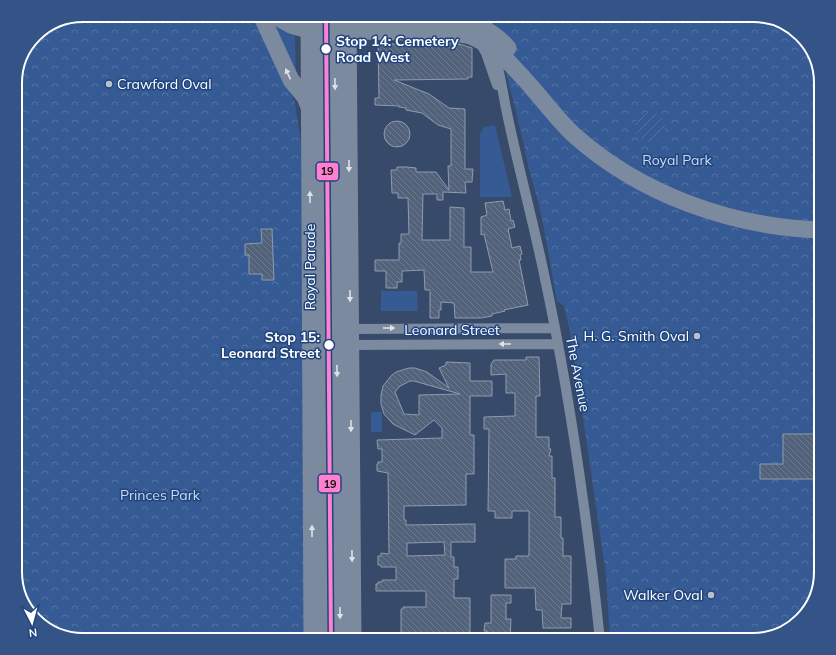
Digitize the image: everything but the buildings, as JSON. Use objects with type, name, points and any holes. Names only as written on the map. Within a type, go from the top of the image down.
[{"type":"highway","points":[[264,22],[291,80],[304,97],[309,107]]},
{"type":"highway","points":[[286,22],[291,25],[327,22],[483,35],[507,48],[531,87]]},
{"type":"highway","name":"Royal Parade","points":[[327,22],[309,107],[316,236],[333,333],[317,356],[332,502],[340,633]]},
{"type":"highway","name":"Royal Parade","points":[[326,633],[332,502],[333,333],[342,147],[327,22]]},
{"type":"highway","name":"Royal Parade","points":[[316,236],[327,22]]},
{"type":"highway","points":[[449,32],[462,28],[470,22]]},
{"type":"highway","points":[[476,22],[483,35],[494,49],[562,122],[588,146],[617,168],[646,184],[683,201],[725,216],[770,226],[814,229]]},
{"type":"highway","name":"Royal Parade","points":[[313,633],[332,502]]},
{"type":"highway","name":"Royal Parade","points":[[332,502],[352,633]]},
{"type":"street","name":"The Avenue","points":[[484,22],[483,35],[486,53],[508,117]]},
{"type":"street","name":"The Avenue","points":[[494,49],[544,274],[572,421],[587,524],[599,633]]},
{"type":"street","points":[[504,94],[506,86],[512,81],[520,80],[531,87]]},
{"type":"street","points":[[529,328],[529,344]]},
{"type":"street","name":"Leonard Street","points":[[333,333],[374,329],[555,328]]},
{"type":"street","points":[[374,329],[374,345]]},
{"type":"street","name":"Leonard Street","points":[[333,333],[374,345],[558,344]]},
{"type":"green space","name":"Princes Park","points":[[260,22],[295,103],[301,143],[306,633],[83,633],[63,630],[52,624],[52,603],[31,603],[24,588],[22,576],[22,79],[28,56],[43,37],[63,25],[75,23]]},
{"type":"green space","points":[[269,22],[275,22],[295,34],[296,80]]},
{"type":"green space","name":"Royal Park","points":[[494,22],[765,23],[783,30],[793,37],[806,53],[813,71],[814,83],[814,572],[811,592],[806,602],[799,612],[783,625],[765,632],[753,633],[610,633],[606,575],[582,411],[579,411],[575,387],[577,379],[570,332],[564,306],[557,301],[545,233]]},
{"type":"green space","points":[[650,112],[656,113],[664,121],[664,133],[656,141],[650,142],[644,141],[636,133],[635,127],[636,121],[644,113]]},
{"type":"green space","points":[[495,125],[512,197],[480,197],[480,134],[484,127]]},
{"type":"green space","points":[[381,291],[417,291],[418,311],[381,311]]},
{"type":"green space","points":[[371,412],[382,412],[382,432],[371,432]]},
{"type":"transit line","name":"19","points":[[326,22],[331,633]]},
{"type":"place","name":"Stop 14: Cemetery Road West","points":[[326,49]]},
{"type":"place","name":"Crawford Oval","points":[[109,84]]},
{"type":"place","name":"H. G. Smith Oval","points":[[697,336]]},
{"type":"place","name":"Stop 15: Leonard Street","points":[[329,345]]},
{"type":"place","name":"Walker Oval","points":[[711,595]]}]
